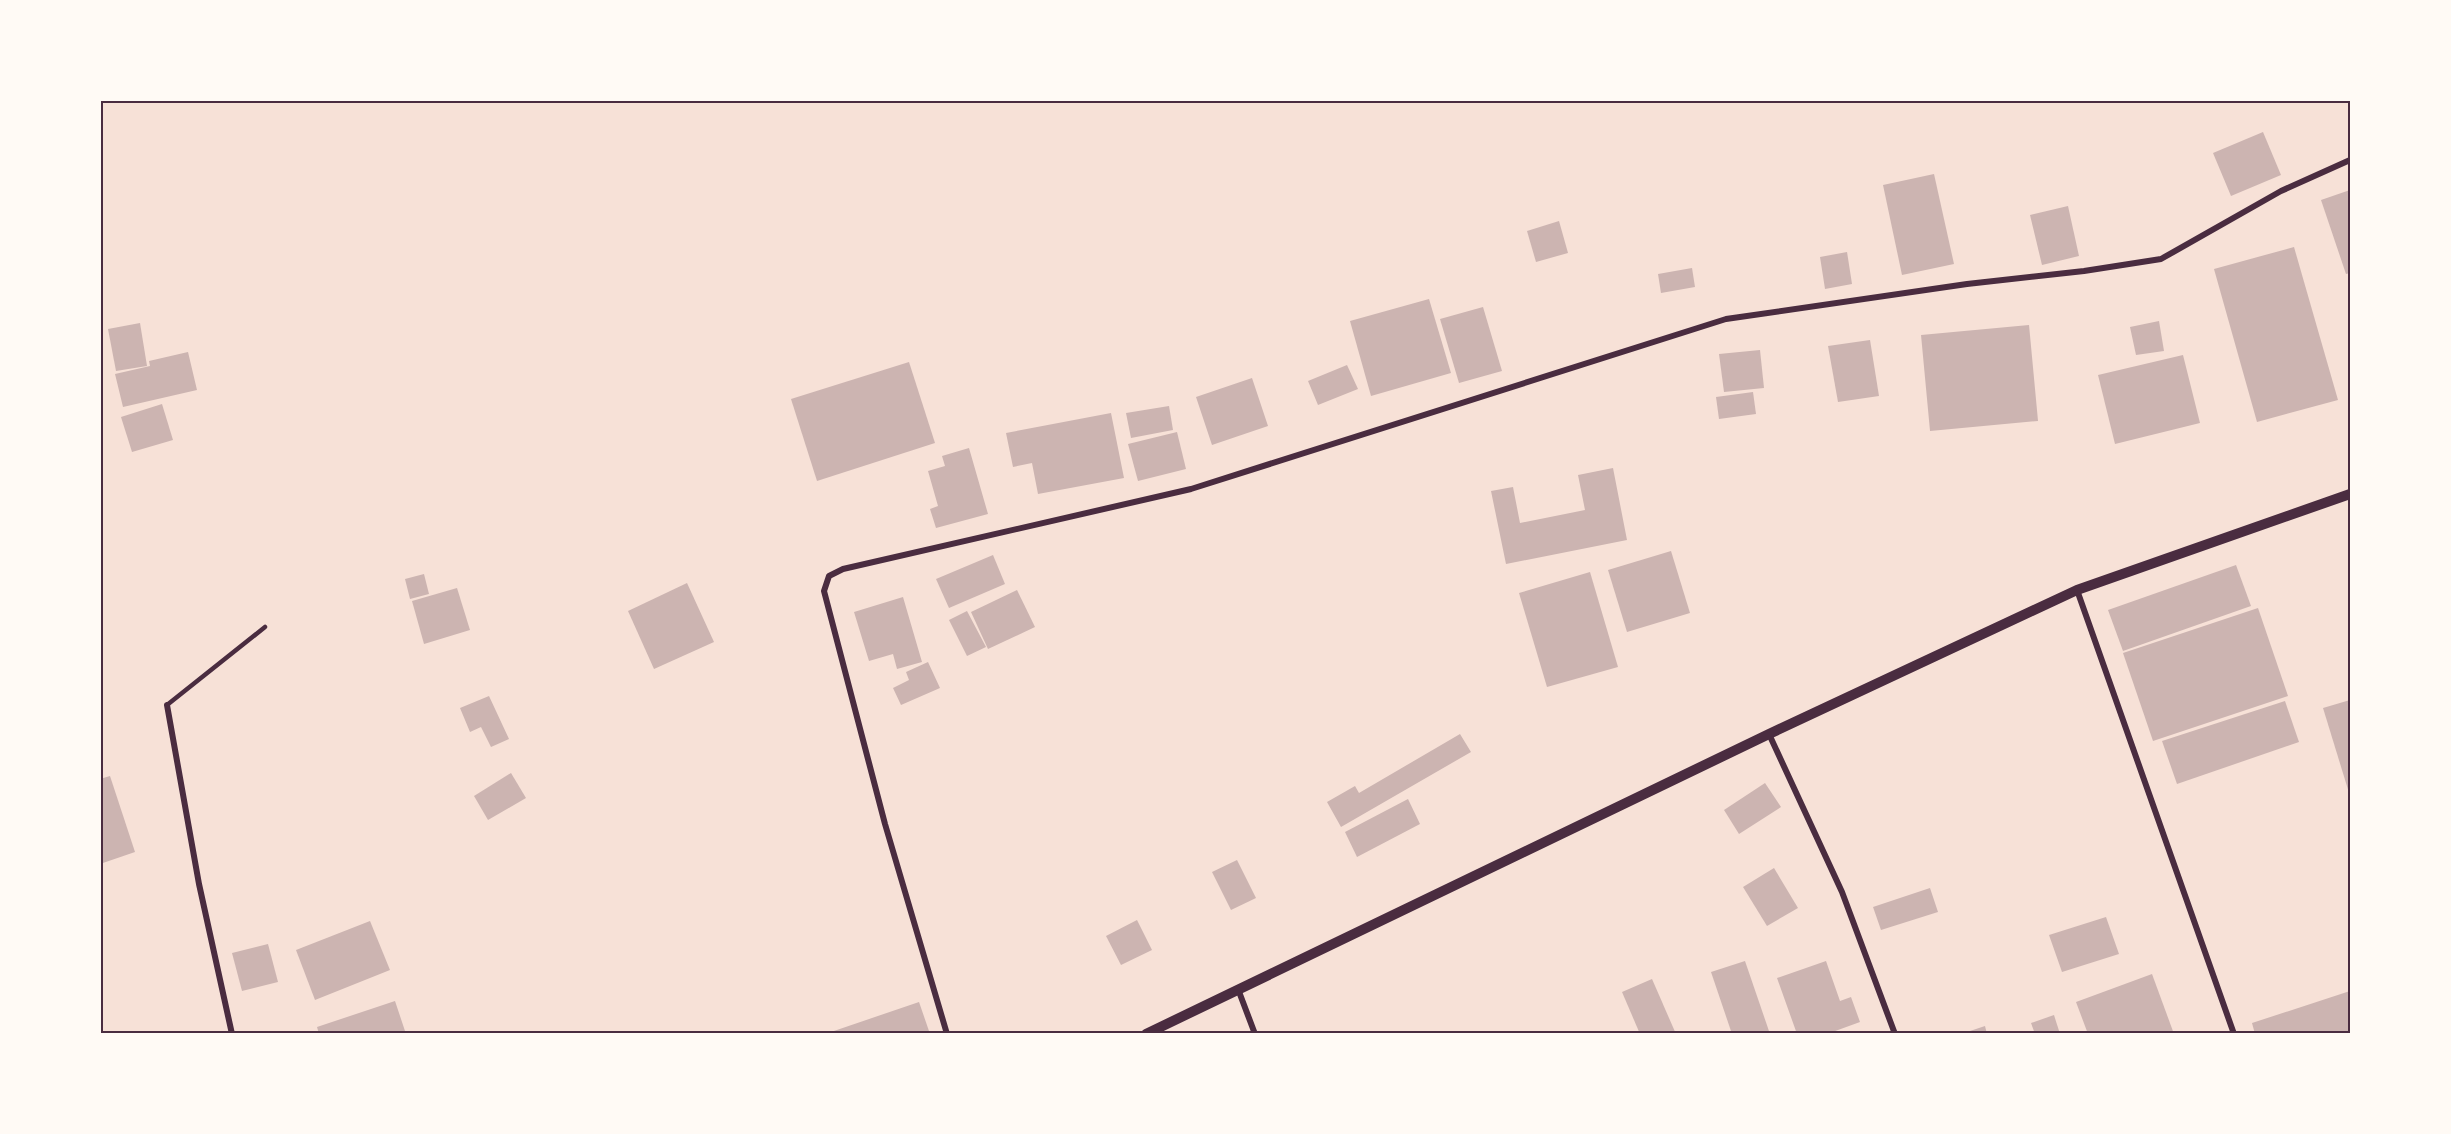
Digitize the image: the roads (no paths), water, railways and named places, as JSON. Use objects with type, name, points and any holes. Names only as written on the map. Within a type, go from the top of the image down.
[{"type":"street","points":[[947,1034],[885,824],[824,591],[829,576],[843,569],[981,535],[1191,489],[1726,319],[2161,259],[2281,191],[2350,159]]},
{"type":"street","points":[[1146,1034],[1769,734],[2077,590],[2350,494]]},
{"type":"street","points":[[2077,590],[2234,1034]]},
{"type":"street","points":[[167,705],[200,884],[232,1034]]},
{"type":"street","points":[[1769,734],[1842,892],[1895,1034]]},
{"type":"street","points":[[1238,989],[1255,1034]]},
{"type":"lane","points":[[167,705],[266,627]]}]
